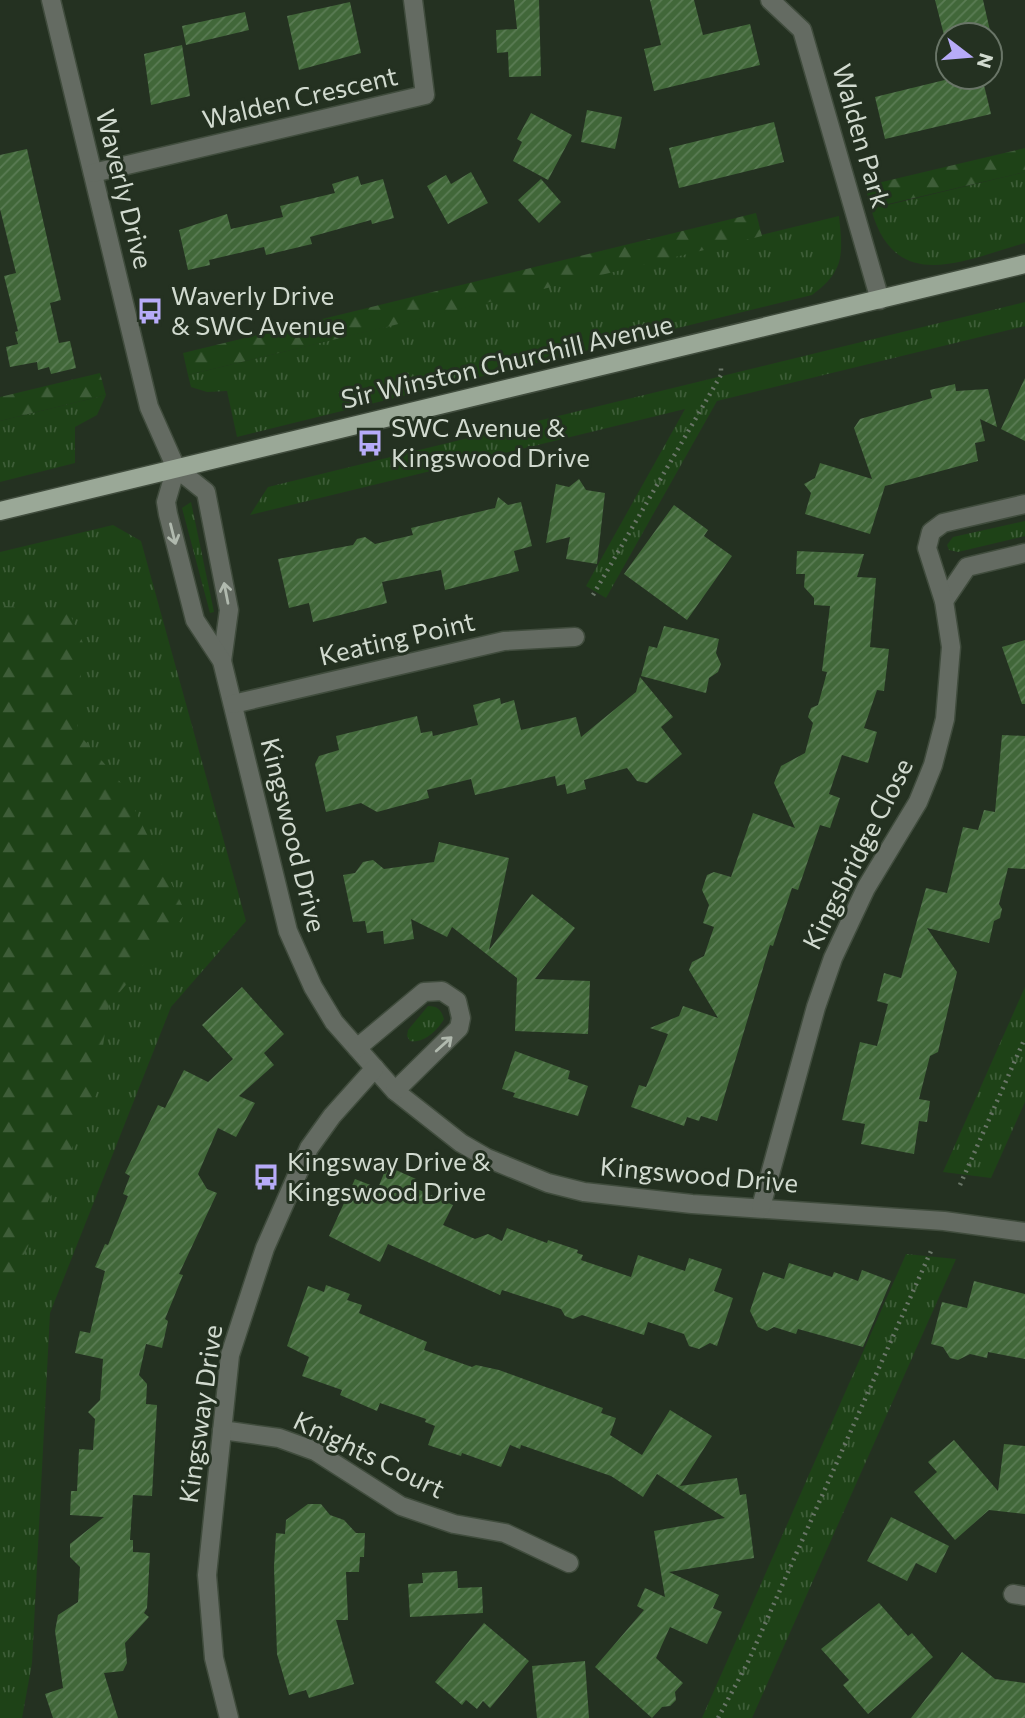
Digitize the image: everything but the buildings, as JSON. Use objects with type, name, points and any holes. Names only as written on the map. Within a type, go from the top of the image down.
[{"type":"main road","name":"Sir Winston Churchill Avenue","points":[[0,511],[1025,264]]},
{"type":"street","name":"Waverly Drive","points":[[51,0],[149,407],[176,468]]},
{"type":"street","name":"Walden Crescent","points":[[93,173],[425,95],[413,0]]},
{"type":"street","name":"Walden Park","points":[[770,0],[802,30],[880,300]]},
{"type":"street","name":"Kingswood Drive","points":[[222,661],[229,610],[206,492],[176,468],[166,502],[168,514],[195,620],[222,661],[276,894],[288,931],[327,1010],[357,1048],[395,1091],[461,1143],[514,1171],[548,1183],[620,1197],[944,1221],[1025,1231]]},
{"type":"street","name":"Kingsbridge Close","points":[[761,1207],[816,1007],[833,958],[866,888],[918,802],[933,765],[946,719],[951,647],[944,601],[927,548],[936,527],[1025,504]]},
{"type":"street","points":[[944,601],[967,568],[1025,553]]},
{"type":"street","name":"Keating Point","points":[[233,705],[504,641],[575,637]]},
{"type":"street","points":[[357,1048],[424,992],[442,991],[457,1001],[460,1009],[459,1028],[395,1091]]},
{"type":"street","name":"Kingsway Drive","points":[[229,1718],[214,1658],[207,1575],[234,1343],[246,1298],[290,1186],[309,1148],[332,1116],[375,1068]]},
{"type":"street","name":"Knights Court","points":[[222,1430],[279,1438],[315,1451],[401,1506],[454,1524],[505,1533],[569,1563]]},
{"type":"path","points":[[593,595],[721,375],[721,367]]},
{"type":"path","points":[[960,1185],[1025,1038]]},
{"type":"path","points":[[718,1718],[748,1662],[931,1251]]},
{"type":"green space","points":[[1025,148],[1025,172],[871,208],[865,186]]},
{"type":"green space","points":[[1025,172],[1025,243],[955,263],[933,265],[914,262],[896,253],[882,236],[871,209]]},
{"type":"green space","points":[[756,213],[762,236],[188,375],[183,353]]},
{"type":"green space","points":[[839,216],[839,261],[831,278],[812,295],[237,437],[227,391],[207,392],[191,387],[188,375]]},
{"type":"green space","points":[[1025,302],[1025,326],[717,401],[606,598],[586,586],[685,409],[250,515],[268,487]]},
{"type":"green space","points":[[100,373],[106,395],[0,421],[0,397]]},
{"type":"green space","points":[[106,395],[97,415],[75,427],[75,463],[0,482],[0,421]]},
{"type":"green space","points":[[191,502],[214,612],[210,613],[182,508]]},
{"type":"green space","points":[[1025,521],[1025,536],[958,552],[949,550],[947,545],[953,537]]},
{"type":"green space","points":[[113,525],[141,541],[246,921],[171,1007],[50,1313],[32,1663],[22,1718],[0,1718],[0,552]]},
{"type":"green space","points":[[5,606],[69,612],[83,643],[77,732],[122,784],[186,913],[109,1005],[96,1094],[17,1271],[0,1287],[0,611]]},
{"type":"green space","points":[[1025,987],[1025,1102],[991,1178],[943,1172]]},
{"type":"green space","points":[[428,1006],[439,1009],[444,1019],[430,1035],[410,1041],[408,1030]]},
{"type":"green space","points":[[906,1254],[956,1259],[752,1718],[702,1718]]},
{"type":"place","name":"Waverly Drive & SWC Avenue","points":[[150,311]]},
{"type":"place","name":"SWC Avenue & Kingswood Drive","points":[[370,443]]},
{"type":"place","name":"Kingsway Drive & Kingswood Drive","points":[[266,1177]]}]
